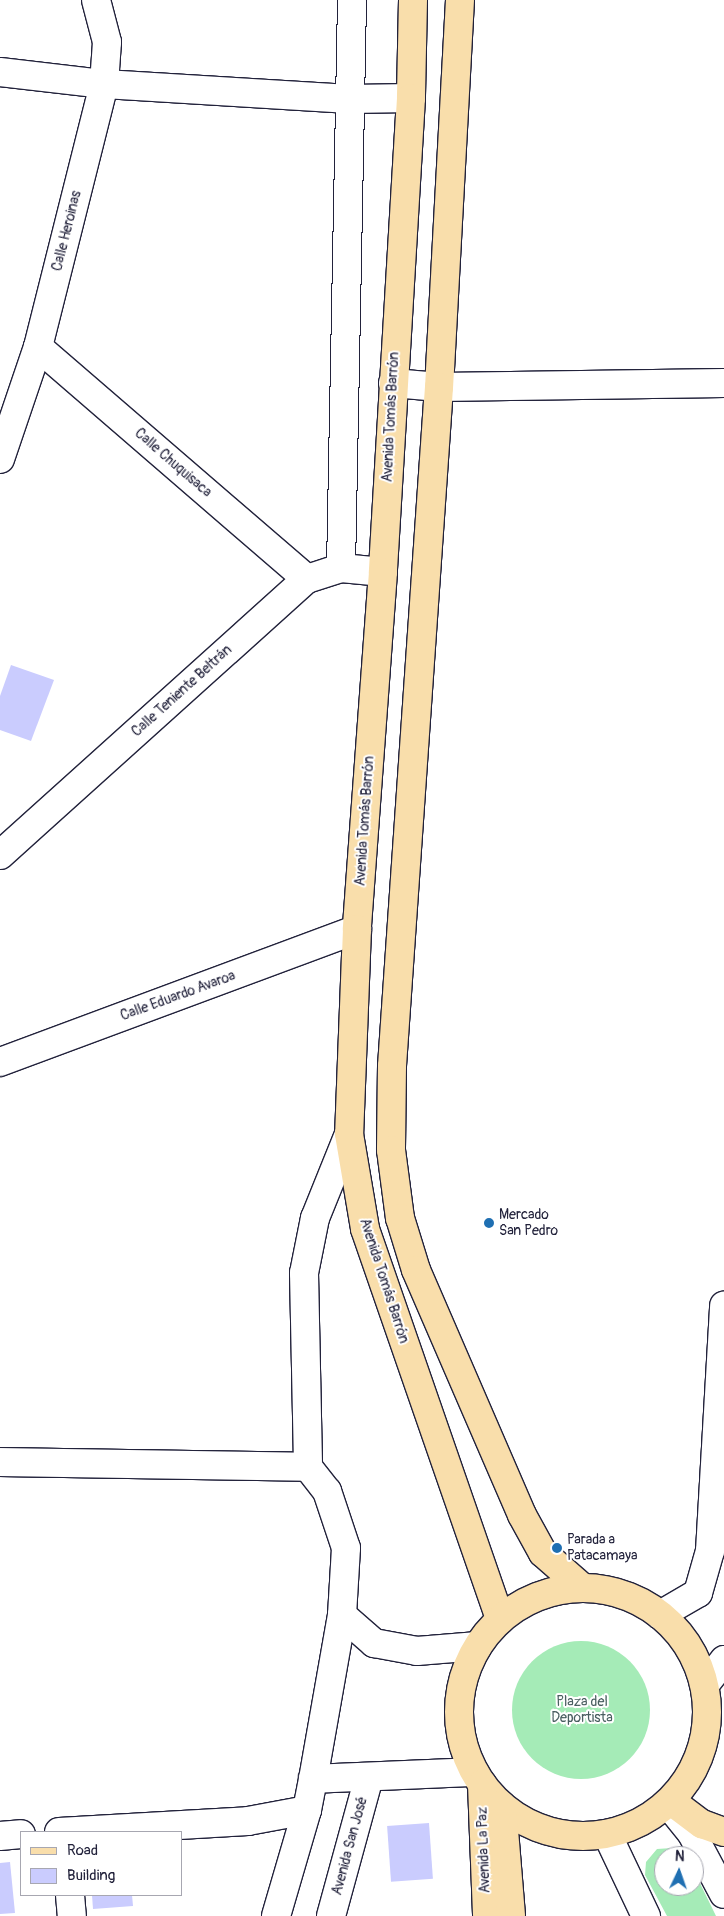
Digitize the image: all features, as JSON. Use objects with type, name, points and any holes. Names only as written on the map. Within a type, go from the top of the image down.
[{"type":"main road","name":"Avenida Tomás Barrón","points":[[413,0],[411,98],[383,572],[357,929],[349,1134],[365,1229],[500,1619]]},
{"type":"main road","points":[[460,0],[439,388],[392,1066],[391,1150],[400,1218],[416,1270],[522,1515],[543,1553],[583,1588]]},
{"type":"main road","points":[[583,1588],[630,1597],[660,1615],[684,1641],[707,1682],[716,1732],[669,1802],[649,1817],[607,1834],[569,1835],[533,1826],[502,1806],[478,1778],[462,1741],[458,1708],[464,1676],[478,1646],[500,1619],[539,1596],[583,1588]]},
{"type":"main road","name":"Avenida La Paz","points":[[478,1778],[487,1916]]},
{"type":"main road","points":[[669,1802],[702,1824],[724,1832]]},
{"type":"main road","name":"Avenida La Paz","points":[[502,1806],[511,1916]]},
{"type":"street","name":"Calle Heroinas","points":[[0,459],[38,347],[104,84],[108,42],[96,0]]},
{"type":"street","points":[[341,568],[352,0]]},
{"type":"street","points":[[0,72],[104,84],[350,99],[411,98]]},
{"type":"street","name":"Calle Chuquisaca","points":[[38,347],[308,579]]},
{"type":"street","points":[[393,384],[439,388],[724,384]]},
{"type":"street","name":"Calle Teniente Beltrán","points":[[0,855],[308,579],[341,568],[383,572]]},
{"type":"street","name":"Calle Eduardo Avaroa","points":[[0,1062],[357,929]]},
{"type":"street","points":[[276,1916],[313,1779],[342,1615],[346,1548],[327,1491],[308,1467],[304,1273],[315,1218],[349,1134]]},
{"type":"street","points":[[660,1615],[698,1592],[710,1551],[724,1305]]},
{"type":"street","points":[[0,1462],[308,1467]]},
{"type":"street","points":[[342,1615],[374,1643],[417,1651],[478,1646]]},
{"type":"street","points":[[707,1682],[724,1660]]},
{"type":"street","name":"Avenida San José","points":[[313,1779],[369,1777],[478,1778]]},
{"type":"street","name":"Avenida San José","points":[[331,1916],[369,1777]]},
{"type":"street","points":[[669,1802],[691,1832],[724,1894]]},
{"type":"street","points":[[80,1831],[248,1821],[306,1810]]},
{"type":"street","points":[[0,1836],[20,1834]]},
{"type":"street","points":[[607,1834],[646,1916]]},
{"type":"street","points":[[70,1896],[72,1916]]},
{"type":"green space","name":"Plaza del Deportista","points":[[581,1641],[595,1642],[608,1646],[620,1652],[630,1661],[639,1671],[645,1683],[649,1696],[649,1724],[645,1737],[639,1749],[630,1759],[620,1768],[608,1774],[595,1778],[581,1779],[567,1778],[554,1774],[542,1768],[532,1759],[523,1749],[517,1737],[513,1724],[512,1710],[513,1696],[517,1683],[523,1671],[532,1661],[542,1652],[554,1646],[567,1642]]},
{"type":"green space","points":[[654,1853],[654,1892],[645,1875],[646,1862]]},
{"type":"green space","points":[[704,1891],[716,1916],[667,1916],[656,1896],[704,1896]]},
{"type":"building","points":[[11,665],[54,680],[31,741],[0,730],[0,696]]},
{"type":"building","points":[[429,1823],[433,1879],[391,1882],[387,1826]]},
{"type":"building","points":[[10,1862],[15,1913],[0,1914],[0,1863]]},
{"type":"building","points":[[92,1896],[132,1896],[133,1906],[93,1909]]},
{"type":"place","name":"Mercado San Pedro","points":[[489,1223]]},
{"type":"place","name":"Parada a Patacamaya","points":[[557,1548]]}]
